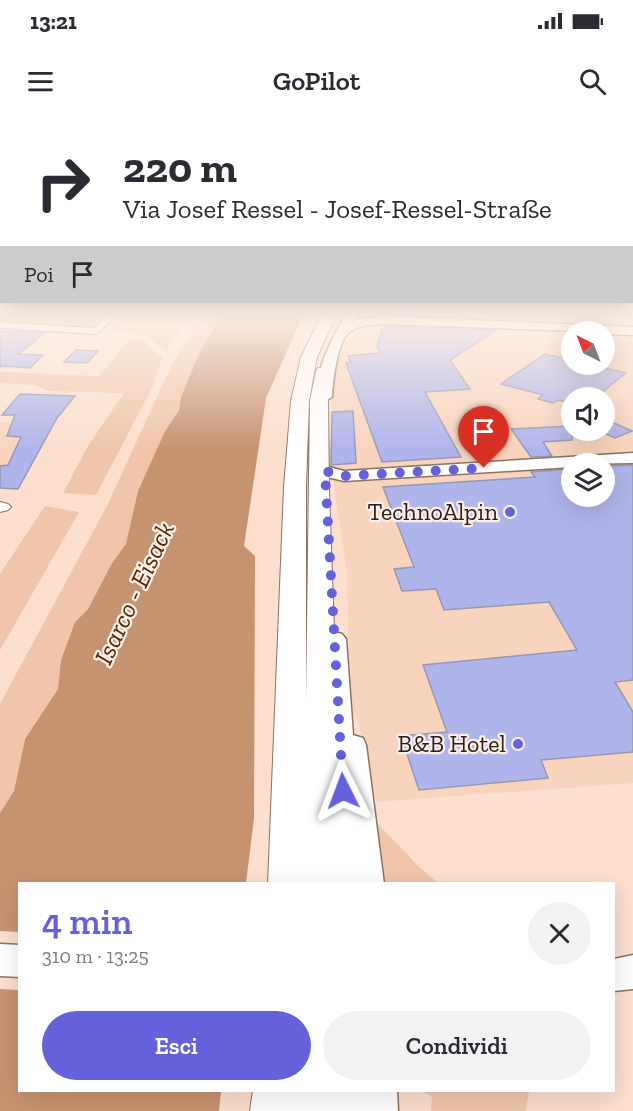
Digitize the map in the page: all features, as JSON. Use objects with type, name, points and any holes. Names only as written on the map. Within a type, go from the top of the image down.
[{"type":"highway","points":[[286,882],[295,487],[300,401],[309,357]]},
{"type":"highway","points":[[324,882],[319,400],[327,357]]},
{"type":"highway","points":[[274,1111],[276,1092]]},
{"type":"highway","points":[[318,1111],[319,1092]]},
{"type":"main road","points":[[332,357],[324,390],[325,471],[348,882]]},
{"type":"main road","points":[[325,471],[344,476],[633,458]]},
{"type":"main road","points":[[339,722],[352,736],[368,882]]},
{"type":"main road","points":[[0,960],[18,961]]},
{"type":"main road","points":[[615,975],[633,972]]},
{"type":"main road","points":[[348,1111],[349,1092]]},
{"type":"main road","points":[[378,1092],[378,1111]]},
{"type":"shaded area","points":[[115,357],[162,357],[153,386],[96,495],[63,493],[88,446],[124,393],[48,391],[36,385],[0,383],[0,372],[99,376]]},
{"type":"shaded area","points":[[176,357],[198,357],[181,397],[179,409],[165,431],[138,491],[126,544],[112,563],[88,609],[75,622],[61,660],[58,689],[25,739],[14,791],[0,813],[0,704],[108,504]]},
{"type":"shaded area","points":[[338,357],[561,357],[561,375],[615,375],[615,357],[633,357],[633,783],[376,802],[358,721],[344,700],[349,662],[347,573],[331,465],[332,386]]},
{"type":"shaded area","points":[[0,422],[52,425],[18,489],[0,488]]},
{"type":"shaded area","points":[[45,506],[79,512],[0,650],[0,574]]},
{"type":"shaded area","points":[[375,821],[421,869],[437,882],[377,882]]},
{"type":"shaded area","points":[[424,1092],[529,1092],[526,1111],[431,1111],[432,1097]]},
{"type":"water","name":"Isarco - Eisack","points":[[198,357],[284,357],[266,398],[244,546],[255,556],[254,818],[246,882],[18,882],[18,1092],[221,1092],[219,1111],[0,1111],[0,813],[14,791],[25,739],[58,689],[61,660],[75,622],[88,609],[112,563],[126,544],[138,491],[165,431],[179,410],[181,397]]},
{"type":"pier","points":[[0,931],[18,932],[18,990],[0,989]]},
{"type":"building","points":[[0,357],[41,357],[30,368],[2,366],[0,368]]},
{"type":"building","points":[[69,357],[92,357],[87,363],[64,362]]},
{"type":"building","points":[[349,357],[454,357],[450,360],[470,389],[425,392],[461,457],[382,462],[346,363],[351,363]]},
{"type":"building","points":[[540,357],[561,358],[561,375],[615,375],[615,370],[626,373],[609,387],[561,387],[561,401],[553,403],[538,399],[543,395],[501,384]]},
{"type":"building","points":[[20,394],[75,396],[57,418],[18,489],[0,488],[0,466],[8,465],[21,437],[7,436],[15,415],[2,415]]},
{"type":"building","points":[[353,411],[356,463],[331,465],[332,412]]},
{"type":"building","points":[[615,423],[632,431],[615,438]]},
{"type":"building","points":[[561,427],[561,441],[543,442],[552,456],[531,457],[511,429]]},
{"type":"building","points":[[633,465],[633,680],[615,682],[633,712],[633,752],[541,760],[548,778],[419,790],[401,736],[447,732],[423,665],[577,650],[549,602],[444,610],[436,589],[402,591],[394,569],[414,567],[383,487],[535,477],[531,472],[561,470],[561,507],[615,507],[615,466]]},
{"type":"place","name":"TechnoAlpin","points":[[510,512]]},
{"type":"place","name":"B&B Hotel","points":[[518,744]]},
{"type":"route","points":[[343,791],[325,471],[344,476],[484,468]]}]
